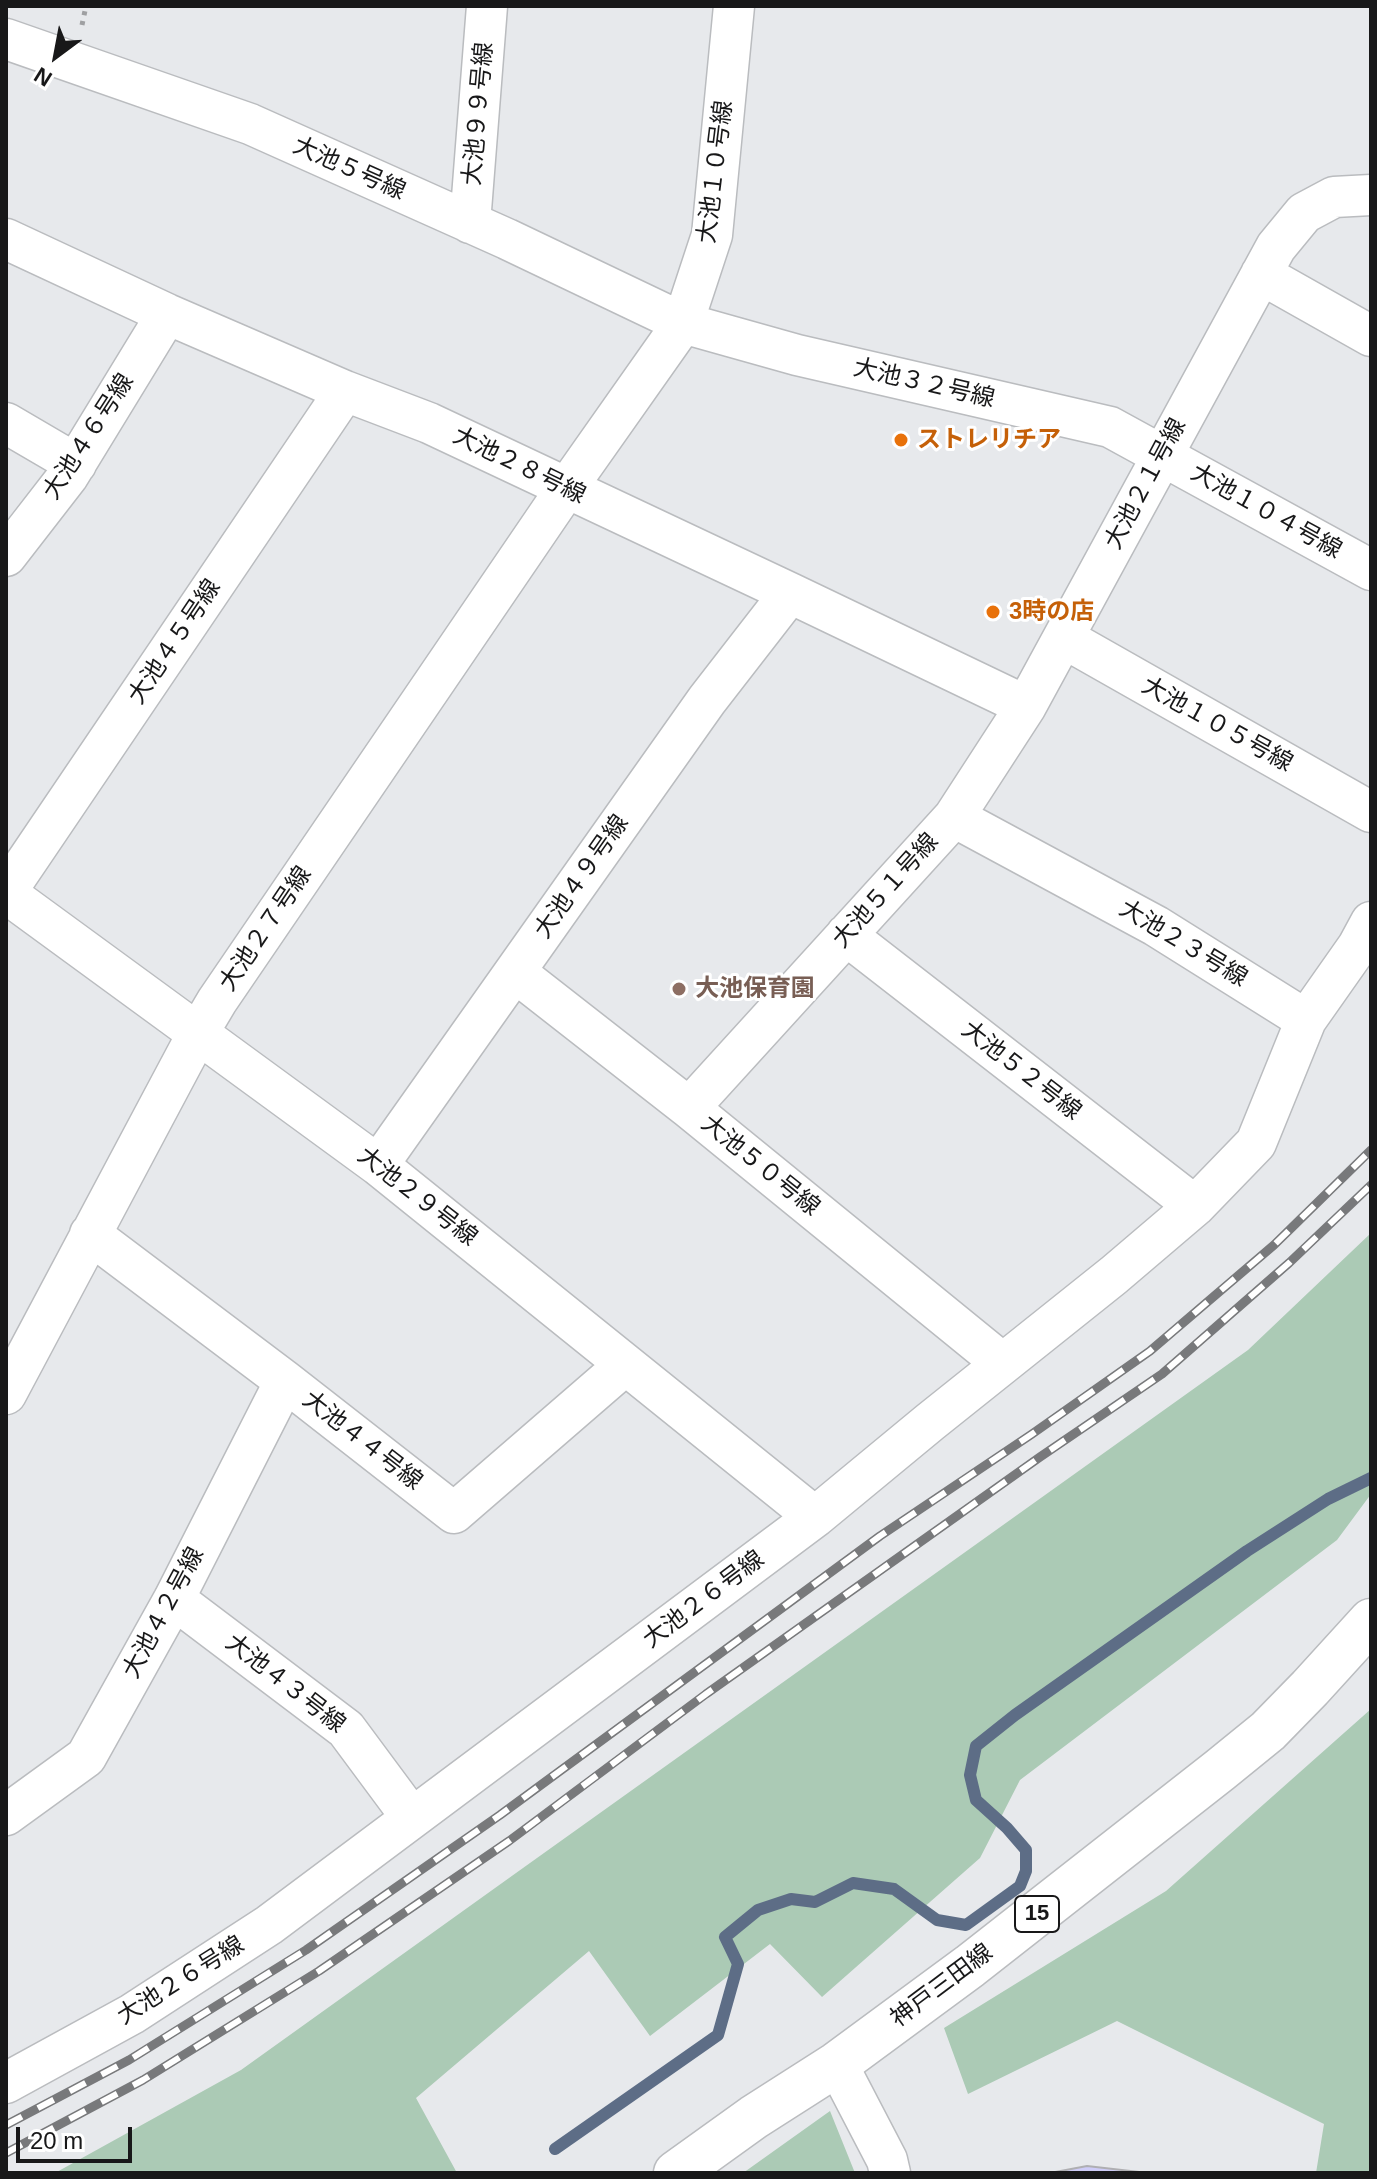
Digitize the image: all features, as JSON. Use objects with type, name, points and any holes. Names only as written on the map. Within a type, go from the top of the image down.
[{"type":"main road","name":"神戸三田線","points":[[676,2173],[754,2117],[837,2064],[970,1966],[1220,1770],[1268,1731],[1371,1621]]},
{"type":"street","name":"大池９９号線","points":[[470,223],[487,6]]},
{"type":"street","name":"大池１０号線","points":[[566,489],[683,323],[712,235],[734,6]]},
{"type":"street","name":"大池５号線","points":[[6,39],[250,124],[683,323]]},
{"type":"street","name":"大池２１号線","points":[[954,817],[1026,706],[1276,247],[1304,213],[1334,197],[1371,195]]},
{"type":"street","name":"大池２８号線","points":[[6,239],[167,314],[345,391],[429,423],[1026,706]]},
{"type":"street","points":[[1261,274],[1371,336]]},
{"type":"street","name":"大池４６号線","points":[[6,556],[76,464],[167,314]]},
{"type":"street","name":"大池３２号線","points":[[683,323],[797,355],[1110,427],[1162,454]]},
{"type":"street","name":"大池４５号線","points":[[6,893],[345,391]]},
{"type":"street","points":[[6,423],[76,464]]},
{"type":"street","name":"大池１０４号線","points":[[1162,454],[1371,570]]},
{"type":"street","name":"大池２７号線","points":[[6,1394],[198,1033],[566,489]]},
{"type":"street","name":"大池４９号線","points":[[378,1165],[707,700],[790,593]]},
{"type":"street","name":"大池１０５号線","points":[[1064,638],[1371,812]]},
{"type":"street","name":"大池５１号線","points":[[689,1108],[954,817]]},
{"type":"street","name":"大池２３号線","points":[[954,817],[1156,926],[1306,1020]]},
{"type":"street","name":"大池２９号線","points":[[6,893],[378,1165],[815,1517]]},
{"type":"street","points":[[1306,1020],[1358,946],[1371,922]]},
{"type":"street","name":"大池５２号線","points":[[846,935],[1195,1206]]},
{"type":"street","name":"大池５０号線","points":[[515,972],[689,1108],[1002,1363]]},
{"type":"street","name":"大池２６号線","points":[[6,2083],[145,2006],[269,1925],[815,1517],[1114,1275],[1195,1206],[1256,1143],[1306,1020]]},
{"type":"street","name":"大池４４号線","points":[[90,1234],[454,1513],[625,1365]]},
{"type":"street","name":"大池４２号線","points":[[6,1815],[86,1757],[174,1599],[285,1381]]},
{"type":"street","name":"大池４３号線","points":[[174,1599],[346,1729],[412,1818]]},
{"type":"street","points":[[837,2064],[887,2160],[890,2173]]},
{"type":"green space","points":[[1371,1233],[1371,1494],[1337,1540],[1020,1780],[980,1858],[822,1997],[770,1944],[650,2036],[589,1951],[416,2098],[457,2173],[55,2173],[241,2070],[1248,1350]]},
{"type":"green space","points":[[1371,1709],[1371,2173],[1316,2173],[1324,2124],[1117,2021],[968,2094],[944,2028],[1166,1891]]},
{"type":"green space","points":[[830,2111],[855,2173],[743,2173]]},
{"type":"building","points":[[1087,2166],[1148,2173],[1050,2173]]},
{"type":"waterway","points":[[555,2149],[718,2035],[738,1964],[725,1937],[758,1910],[791,1899],[815,1902],[853,1883],[894,1889],[937,1920],[966,1925],[1020,1886],[1026,1871],[1026,1850],[976,1800],[970,1775],[976,1746],[1247,1551],[1328,1499],[1371,1478]]},
{"type":"railway","points":[[6,2125],[129,2060],[306,1950],[500,1815],[880,1536],[1150,1351],[1274,1245],[1371,1150]]},
{"type":"railway","points":[[6,2153],[143,2080],[319,1971],[509,1841],[706,1694],[1162,1374],[1289,1263],[1371,1185]]},
{"type":"place","name":"ストレリチア","points":[[901,440]]},
{"type":"place","name":"3時の店","points":[[993,612]]},
{"type":"place","name":"大池保育園","points":[[679,989]]}]
